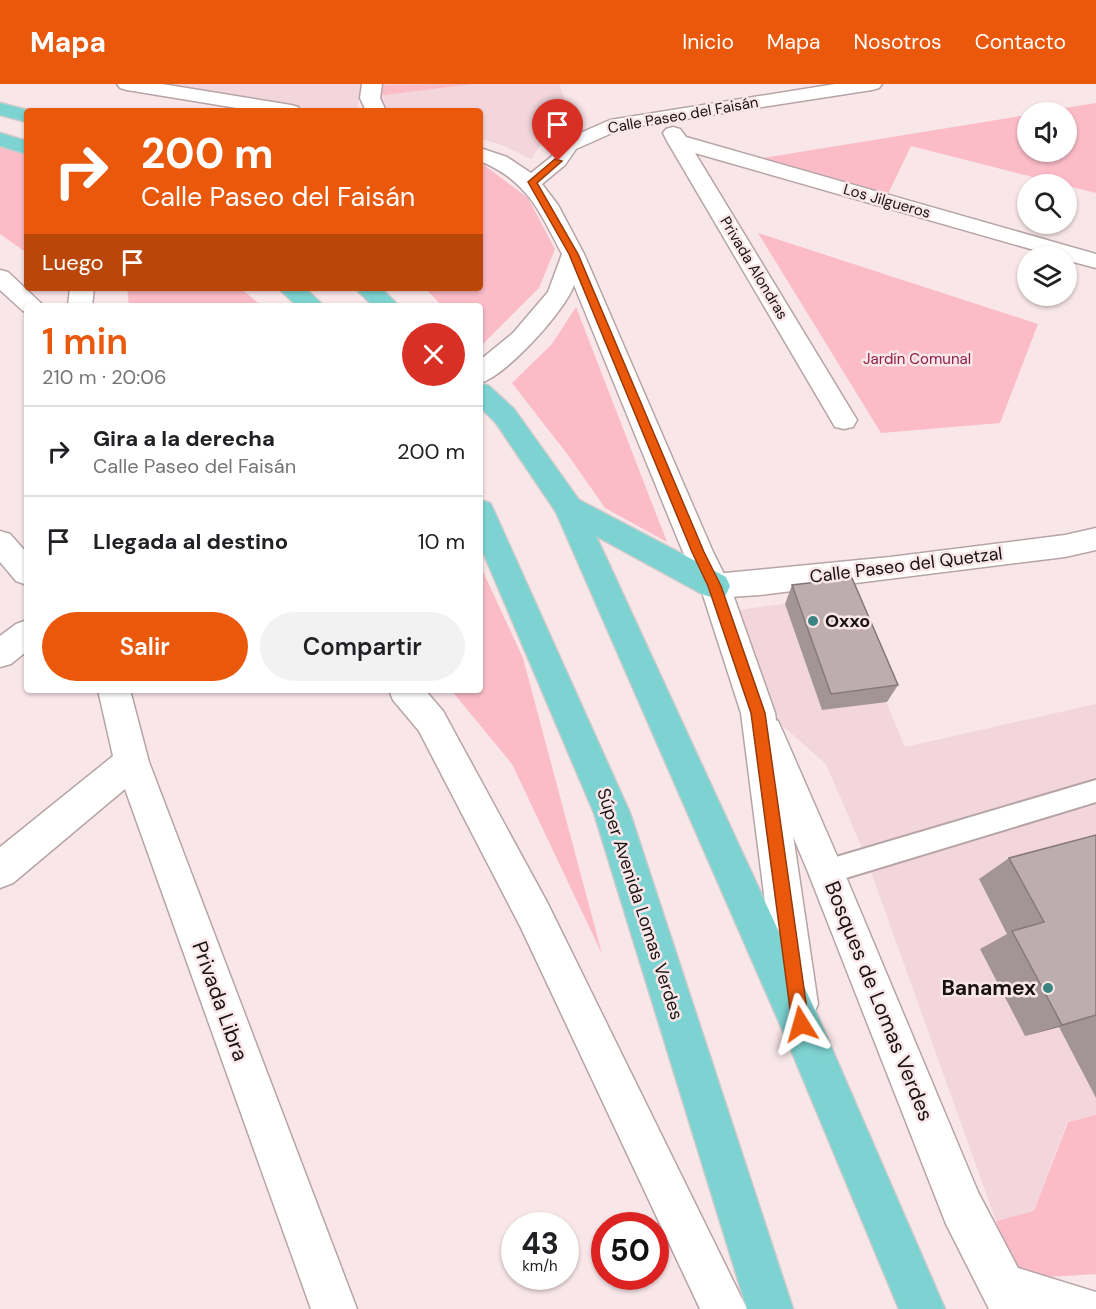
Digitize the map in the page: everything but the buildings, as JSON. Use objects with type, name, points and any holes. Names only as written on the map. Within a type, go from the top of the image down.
[{"type":"main road","points":[[0,109],[24,115]]},
{"type":"main road","points":[[0,139],[24,147]]},
{"type":"main road","points":[[294,291],[308,303]]},
{"type":"main road","points":[[370,291],[384,303]]},
{"type":"main road","points":[[483,395],[505,416],[569,508],[801,1024],[922,1309]]},
{"type":"main road","points":[[569,508],[715,586]]},
{"type":"main road","name":"Súper Avenida Lomas Verdes","points":[[483,518],[612,813],[770,1309]]},
{"type":"street","points":[[127,84],[273,108]]},
{"type":"street","points":[[372,84],[370,98],[375,108]]},
{"type":"street","name":"Calle Paseo del Faisán","points":[[525,176],[558,161],[569,145],[617,124],[872,84]]},
{"type":"street","name":"Privada Alondras","points":[[662,116],[844,420]]},
{"type":"street","name":"Los Jilgueros","points":[[677,141],[1096,261]]},
{"type":"street","points":[[483,155],[525,176],[573,254],[698,552],[715,586],[758,713],[801,1024]]},
{"type":"street","points":[[483,372],[522,339],[559,294],[573,254]]},
{"type":"street","points":[[0,277],[29,303]]},
{"type":"street","name":"Calle Paseo del Quetzal","points":[[715,586],[762,583],[1065,546],[1096,539]]},
{"type":"street","points":[[0,542],[24,570]]},
{"type":"street","points":[[0,654],[24,635]]},
{"type":"street","name":"Privada Libra","points":[[115,693],[132,762],[334,1309]]},
{"type":"street","points":[[408,693],[431,721],[534,915],[724,1309]]},
{"type":"street","name":"Bosques de Lomas Verdes","points":[[758,713],[826,872],[962,1208],[1009,1298],[1081,1309]]},
{"type":"street","points":[[0,870],[132,762]]},
{"type":"lane","points":[[826,872],[1096,790]]},
{"type":"shaded area","points":[[153,84],[361,84],[357,108],[304,108]]},
{"type":"shaded area","points":[[378,84],[559,84],[572,119],[550,131],[531,159],[483,139],[483,108],[383,108],[377,96]]},
{"type":"shaded area","points":[[842,596],[905,747],[1096,704],[1096,1115],[1067,1122],[1034,1211],[996,1221],[865,855],[826,764],[767,712],[739,610]]},
{"type":"green space","points":[[472,84],[377,96],[378,85]]},
{"type":"green space","points":[[1096,103],[1096,193],[1077,188],[1077,174],[1021,174],[911,146],[888,194],[763,158],[1017,117],[1017,162],[1077,162],[1077,106]]},
{"type":"green space","points":[[0,146],[24,154],[24,251],[0,234]]},
{"type":"green space","points":[[483,164],[528,198],[555,249],[539,288],[483,344],[483,303],[439,303],[428,291],[483,291]]},
{"type":"green space","name":"Jardín Comunal","points":[[758,233],[1038,324],[1000,423],[881,433]]},
{"type":"green space","points":[[127,291],[244,291],[258,303],[129,303]]},
{"type":"green space","points":[[576,307],[667,542],[605,508],[568,455],[512,383],[552,344]]},
{"type":"green space","points":[[483,571],[523,658],[602,954],[512,764],[453,693],[483,693]]},
{"type":"green space","points":[[1096,1115],[1096,1274],[1017,1279],[996,1221],[1034,1211],[1068,1122]]},
{"type":"place","name":"Oxxo","points":[[813,621]]},
{"type":"place","name":"Banamex","points":[[1048,988]]},
{"type":"route","points":[[558,161],[532,182],[554,216],[573,254],[698,552],[715,586],[758,713],[801,1024]]}]
